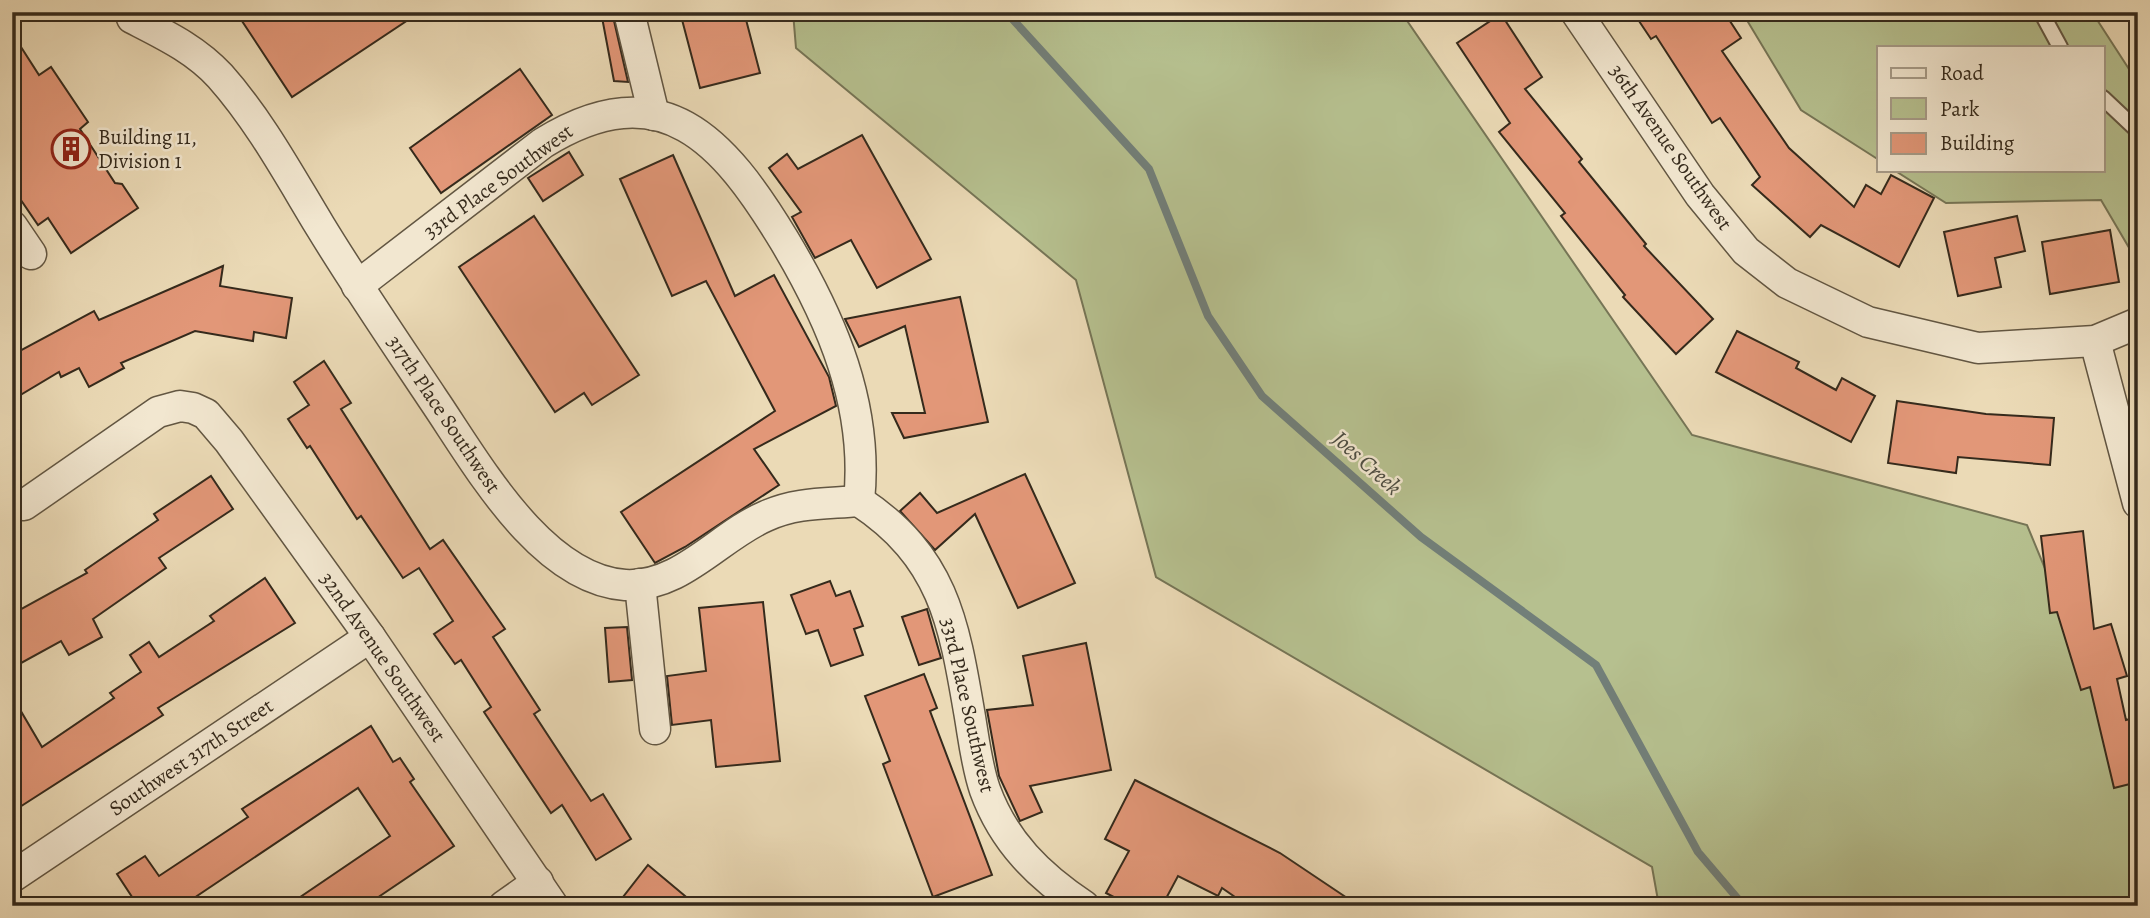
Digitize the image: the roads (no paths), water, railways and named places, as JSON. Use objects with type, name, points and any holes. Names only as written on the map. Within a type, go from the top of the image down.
[{"type":"street","points":[[124,15],[168,12]]},
{"type":"street","points":[[629,12],[654,115]]},
{"type":"street","name":"36th Avenue Southwest","points":[[1576,12],[1700,195],[1746,251],[1787,283],[1868,323],[1978,348],[2095,341],[2138,323]]},
{"type":"street","name":"317th Place Southwest","points":[[124,15],[194,51],[219,75],[272,148],[357,286],[495,489],[530,531],[559,557],[586,573],[615,583],[640,584],[682,570],[768,515],[815,502],[859,502]]},
{"type":"street","name":"33rd Place Southwest","points":[[357,286],[563,131],[582,121],[605,115],[654,115],[698,132],[722,153],[759,198],[818,298],[842,356],[855,410],[861,451],[859,502],[909,540],[941,594],[956,642],[981,776],[1003,828],[1032,867],[1084,906]]},
{"type":"street","points":[[12,226],[30,254]]},
{"type":"street","points":[[2095,341],[2138,503]]},
{"type":"street","name":"32nd Avenue Southwest","points":[[24,505],[158,412],[180,406],[206,414],[240,456],[370,637],[546,894]]},
{"type":"street","points":[[640,584],[655,729]]},
{"type":"street","name":"Southwest 317th Street","points":[[12,877],[370,637]]},
{"type":"street","points":[[504,906],[546,894]]},
{"type":"lane","points":[[2041,12],[2059,46]]},
{"type":"lane","points":[[2104,99],[2138,131]]},
{"type":"waterway","name":"Joes Creek","points":[[1006,12],[1149,169],[1208,316],[1262,396],[1421,537],[1596,665],[1698,852],[1744,906]]},
{"type":"place","name":"Building 11, Division 1","points":[[71,149]]}]
